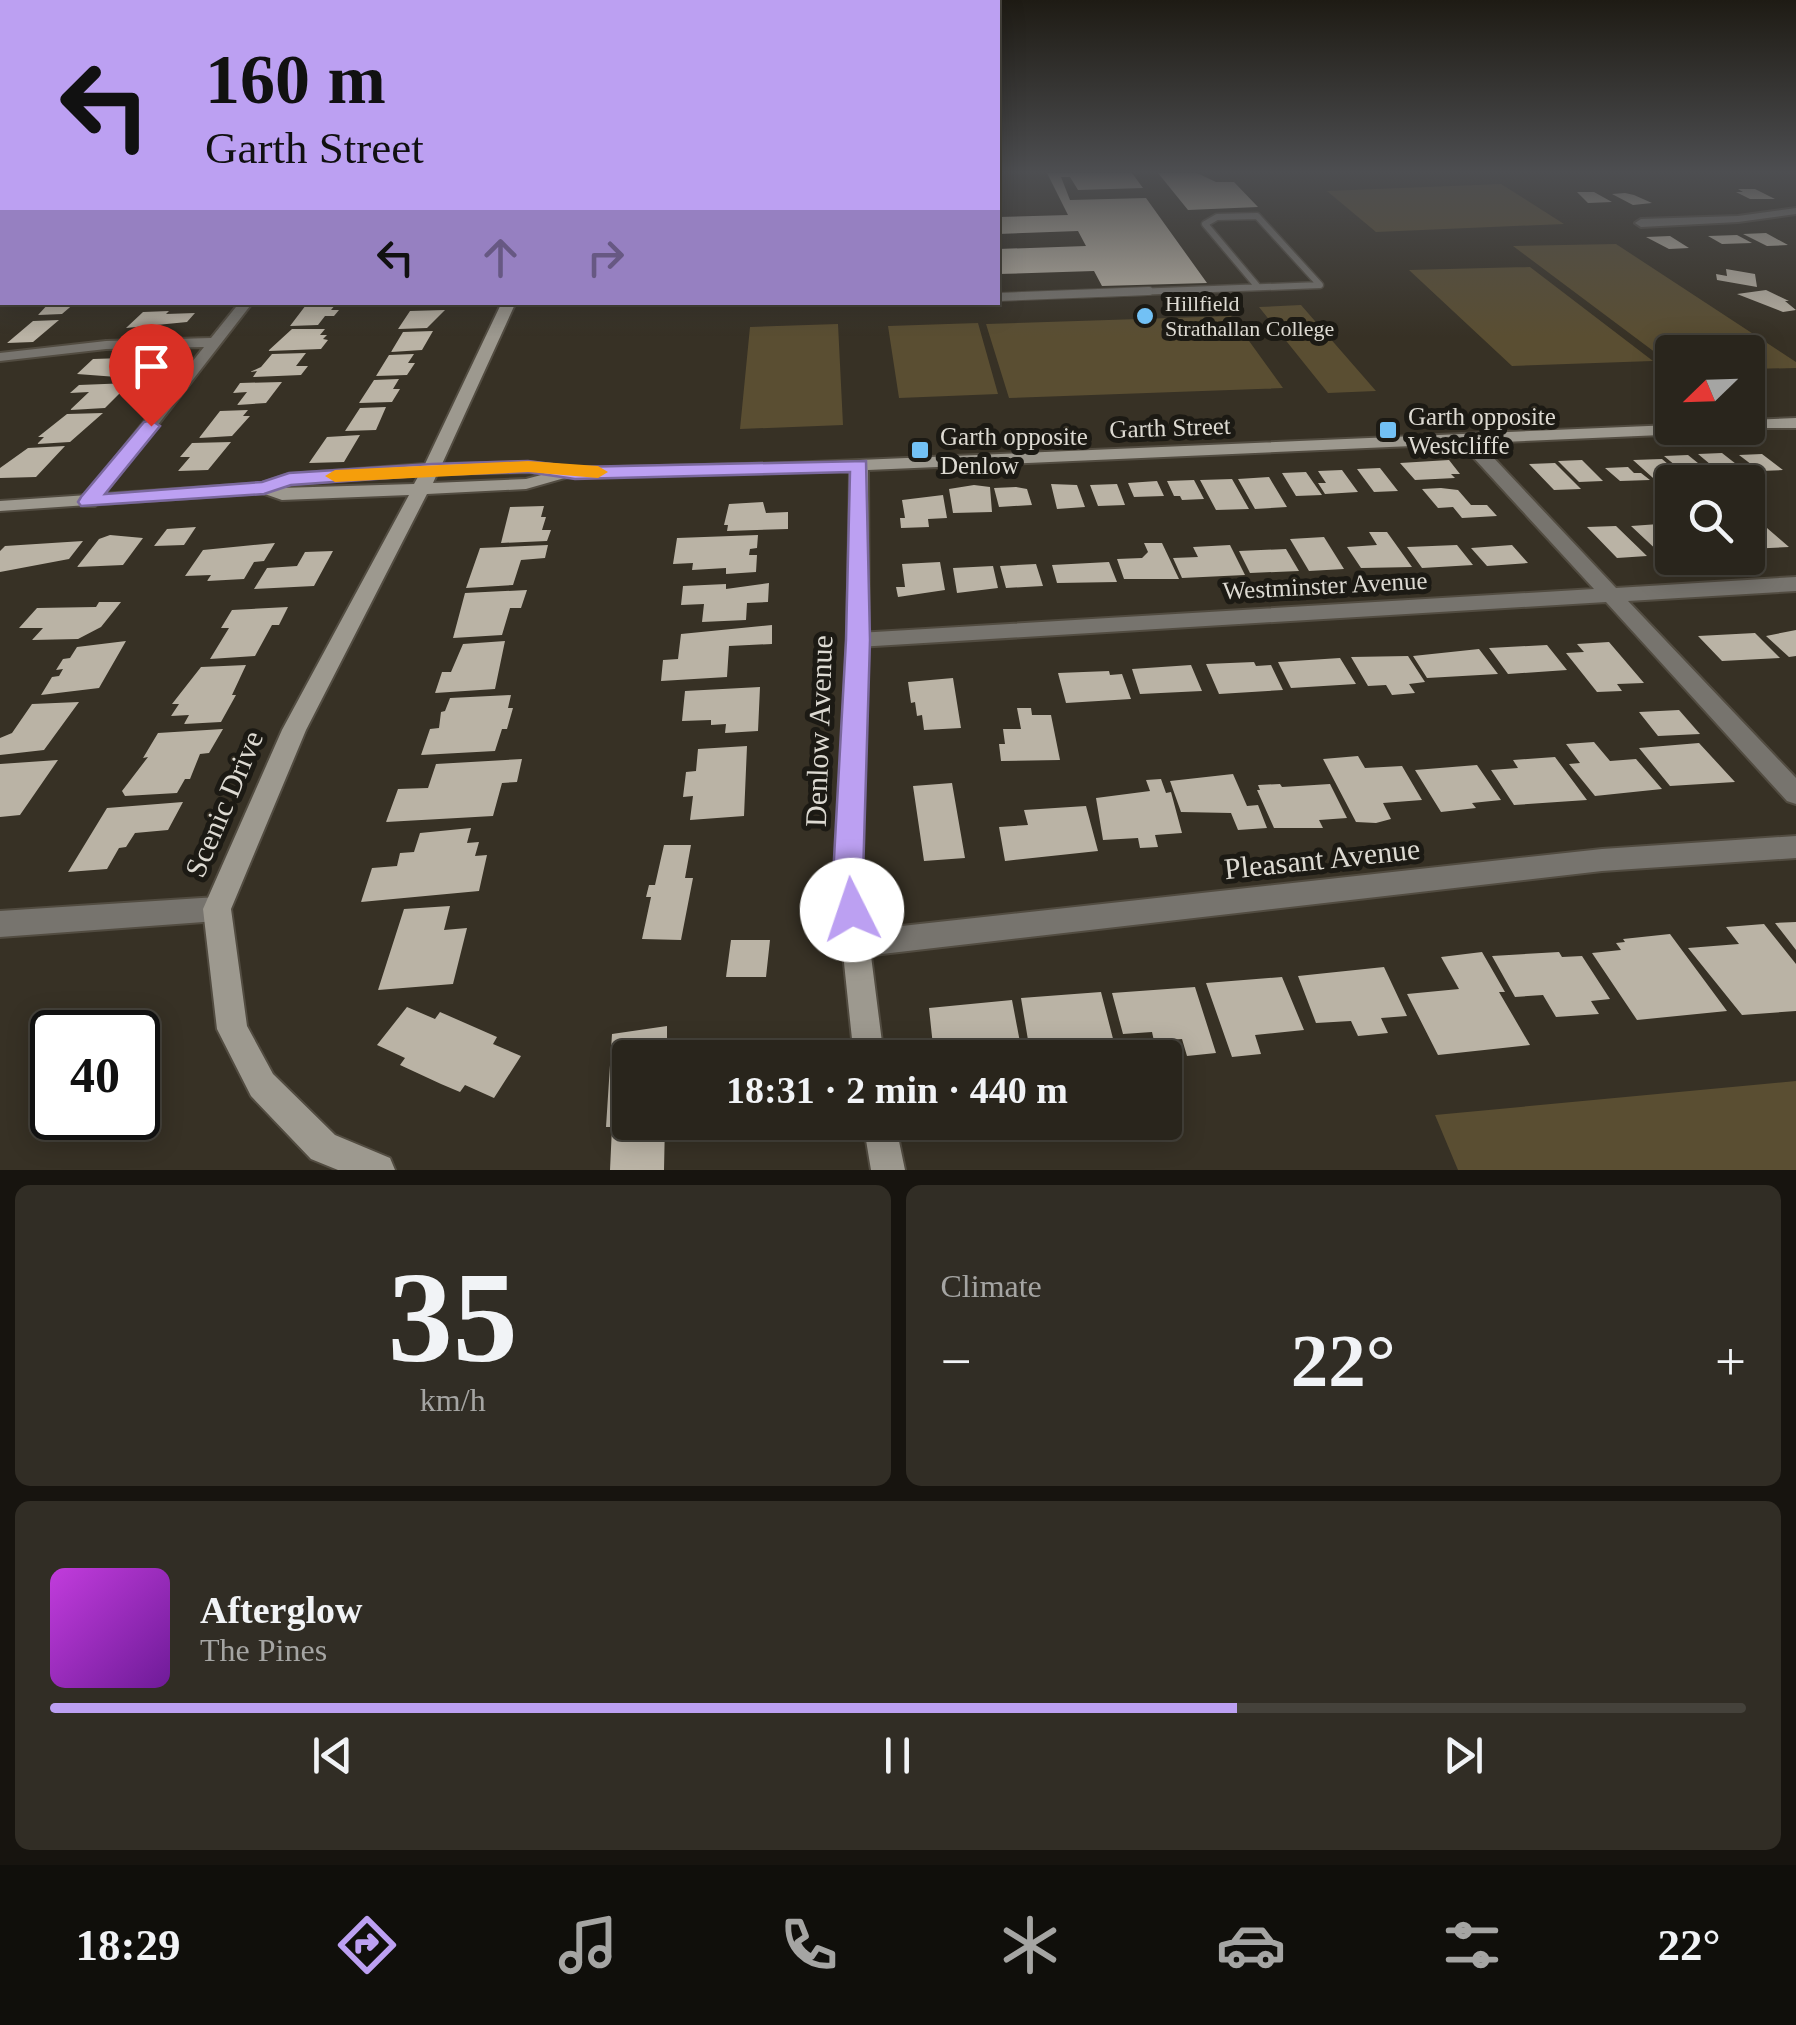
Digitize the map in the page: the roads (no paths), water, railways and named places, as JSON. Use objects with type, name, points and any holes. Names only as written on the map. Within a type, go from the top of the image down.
[{"type":"main road","name":"Scenic Drive","points":[[378,1170],[323,1148],[262,1085],[232,1029],[217,909],[294,730],[427,478],[508,305]]},
{"type":"main road","points":[[1765,425],[1796,423]]},
{"type":"main road","name":"Garth Street","points":[[0,506],[264,488],[282,494],[427,478],[526,484],[575,473],[860,466],[1655,431]]},
{"type":"main road","name":"Denlow Avenue","points":[[860,466],[858,640],[848,877],[867,1040]]},
{"type":"main road","points":[[882,1140],[888,1170]]},
{"type":"street","points":[[88,502],[245,305]]},
{"type":"street","points":[[0,356],[106,345],[216,342]]},
{"type":"street","points":[[1467,440],[1796,794]]},
{"type":"street","name":"Westminster Avenue","points":[[858,640],[1796,584]]},
{"type":"street","name":"Pleasant Avenue","points":[[856,944],[1602,860],[1796,848]]},
{"type":"street","points":[[0,924],[217,909]]},
{"type":"lane","points":[[1208,228],[1258,287]]},
{"type":"lane","points":[[1000,297],[1320,285],[1268,228]]},
{"type":"place","name":"Hillfield Strathallan College","points":[[1145,316]]},
{"type":"place","name":"Garth opposite Westcliffe","points":[[1388,430]]},
{"type":"place","name":"Garth opposite Denlow","points":[[920,450]]}]
